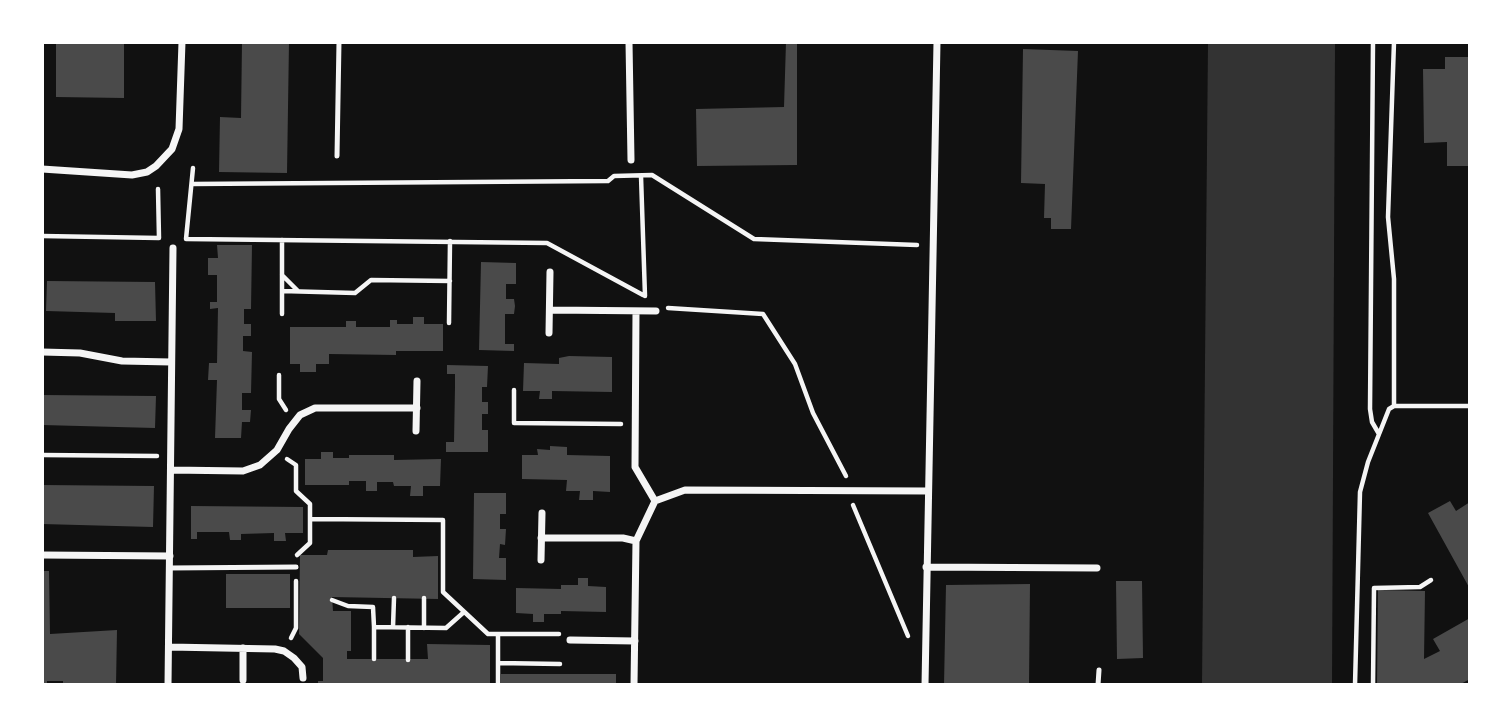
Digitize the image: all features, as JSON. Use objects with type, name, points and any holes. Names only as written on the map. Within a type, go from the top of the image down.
[{"type":"street","points":[[42,169],[132,175],[147,172],[156,166],[172,149],[179,129],[182,42]]},
{"type":"street","points":[[629,42],[631,160]]},
{"type":"street","points":[[925,685],[937,42]]},
{"type":"street","points":[[168,685],[173,248]]},
{"type":"street","points":[[549,332],[550,272]]},
{"type":"street","points":[[550,310],[656,311]]},
{"type":"street","points":[[636,311],[635,467],[655,501]]},
{"type":"street","points":[[42,352],[80,353],[122,361],[171,362]]},
{"type":"street","points":[[416,431],[417,381]]},
{"type":"street","points":[[171,470],[243,471],[260,465],[277,450],[300,415],[315,408],[416,408]]},
{"type":"street","points":[[634,685],[636,541],[655,501],[685,490],[928,491]]},
{"type":"street","points":[[541,560],[542,513]]},
{"type":"street","points":[[541,538],[623,538],[636,541]]},
{"type":"street","points":[[42,555],[170,556]]},
{"type":"street","points":[[926,567],[1097,568]]},
{"type":"street","points":[[570,640],[635,640]]},
{"type":"street","points":[[169,647],[284,651],[302,667],[303,678]]},
{"type":"street","points":[[243,648],[243,680]]},
{"type":"lane","points":[[337,156],[339,42]]},
{"type":"lane","points":[[169,568],[296,567]]},
{"type":"lane","points":[[1098,670],[1098,685]]},
{"type":"path","points":[[1373,42],[1370,409],[1372,422],[1380,435]]},
{"type":"path","points":[[1394,42],[1388,217],[1394,279],[1394,406]]},
{"type":"path","points":[[193,168],[186,239],[547,243],[645,296],[641,176],[631,160]]},
{"type":"path","points":[[192,184],[608,181],[614,176],[652,175],[754,240],[918,245]]},
{"type":"path","points":[[42,236],[159,239],[158,189]]},
{"type":"path","points":[[282,240],[282,314]]},
{"type":"path","points":[[449,323],[450,242]]},
{"type":"path","points":[[282,275],[299,292]]},
{"type":"path","points":[[282,291],[355,293],[371,280],[450,281]]},
{"type":"path","points":[[667,308],[763,314],[795,364],[813,413],[847,478],[853,507],[908,636]]},
{"type":"path","points":[[279,375],[279,399],[286,411]]},
{"type":"path","points":[[514,390],[514,423],[621,424]]},
{"type":"path","points":[[1355,685],[1360,492],[1368,462],[1389,409],[1394,406],[1470,406]]},
{"type":"path","points":[[277,450],[296,465],[296,491],[310,504],[310,543],[297,553],[296,628],[284,651]]},
{"type":"path","points":[[42,455],[158,456]]},
{"type":"path","points":[[310,519],[443,520],[443,593],[488,634],[560,634]]},
{"type":"path","points":[[1373,685],[1374,588],[1420,587],[1432,580]]},
{"type":"path","points":[[393,627],[394,598]]},
{"type":"path","points":[[424,598],[424,628]]},
{"type":"path","points":[[332,600],[348,606],[373,607],[374,659]]},
{"type":"path","points":[[374,627],[446,628],[464,612]]},
{"type":"path","points":[[408,627],[408,660]]},
{"type":"path","points":[[498,634],[498,685]]},
{"type":"path","points":[[498,663],[559,664]]},
{"type":"shaded area","points":[[1208,42],[1335,42],[1332,685],[1202,685]]},
{"type":"building","points":[[56,42],[124,42],[124,98],[56,97]]},
{"type":"building","points":[[242,42],[289,42],[287,173],[219,172],[220,117],[241,118]]},
{"type":"building","points":[[786,42],[797,42],[797,165],[697,166],[696,109],[784,107]]},
{"type":"building","points":[[1023,49],[1078,51],[1071,229],[1051,229],[1051,218],[1044,218],[1045,184],[1021,183]]},
{"type":"building","points":[[1445,57],[1470,57],[1470,166],[1447,166],[1447,142],[1424,143],[1423,69],[1445,69]]},
{"type":"building","points":[[217,245],[252,245],[251,309],[244,309],[244,324],[251,324],[251,336],[243,336],[243,351],[252,352],[251,393],[242,393],[242,410],[251,410],[250,422],[242,422],[241,438],[215,438],[217,380],[208,380],[209,363],[217,363],[218,308],[210,309],[210,302],[217,302],[217,275],[208,275],[208,258],[218,258]]},
{"type":"building","points":[[481,262],[516,263],[516,284],[506,284],[506,299],[514,299],[514,314],[505,314],[505,344],[514,344],[514,351],[479,350]]},
{"type":"building","points":[[47,281],[155,282],[156,321],[115,321],[115,313],[46,311]]},
{"type":"building","points":[[413,317],[424,317],[424,324],[443,324],[443,351],[396,351],[396,355],[329,354],[329,364],[316,364],[316,372],[300,372],[300,364],[290,364],[290,327],[346,327],[346,321],[356,321],[356,327],[390,327],[390,320],[397,320],[397,324],[413,324]]},
{"type":"building","points":[[612,357],[612,392],[552,391],[552,399],[539,399],[540,391],[523,391],[524,363],[559,364],[559,358]]},
{"type":"building","points":[[447,365],[488,366],[487,387],[482,387],[482,402],[488,402],[488,414],[482,414],[482,430],[488,430],[488,452],[446,452],[446,442],[454,442],[455,387],[455,374],[447,374]]},
{"type":"building","points":[[42,395],[156,396],[155,428],[42,425]]},
{"type":"building","points":[[550,446],[567,447],[567,455],[610,456],[610,492],[593,491],[593,500],[579,500],[580,491],[566,491],[567,480],[522,479],[522,455],[538,455],[537,449],[550,450]]},
{"type":"building","points":[[321,452],[333,452],[333,458],[349,458],[349,455],[394,455],[394,460],[441,459],[440,486],[423,486],[423,496],[410,496],[411,486],[394,486],[393,482],[377,482],[377,491],[366,491],[366,481],[349,481],[349,485],[305,485],[305,459],[321,459]]},
{"type":"building","points":[[42,485],[154,486],[153,527],[42,524]]},
{"type":"building","points":[[474,493],[506,493],[506,514],[500,514],[500,529],[506,529],[505,545],[500,544],[499,558],[506,558],[506,580],[473,579]]},
{"type":"building","points":[[1450,501],[1456,511],[1470,502],[1470,589],[1428,513]]},
{"type":"building","points":[[191,506],[303,507],[303,533],[285,533],[286,541],[274,541],[274,533],[241,534],[241,540],[230,540],[229,532],[197,532],[197,539],[191,539]]},
{"type":"building","points":[[328,550],[413,550],[413,557],[438,556],[438,599],[332,597],[333,611],[351,611],[351,651],[347,651],[347,659],[428,659],[427,644],[490,645],[490,685],[318,685],[318,681],[323,681],[323,658],[299,634],[300,555],[327,555]]},
{"type":"building","points":[[42,571],[49,571],[50,634],[117,630],[116,685],[63,685],[63,681],[47,681],[47,685],[42,685]]},
{"type":"building","points":[[226,574],[290,574],[290,608],[226,608]]},
{"type":"building","points":[[578,578],[588,578],[588,586],[606,587],[606,612],[561,611],[561,614],[544,614],[544,622],[533,622],[533,614],[516,613],[516,588],[561,589],[561,585],[578,585]]},
{"type":"building","points":[[1116,581],[1142,581],[1143,658],[1117,659]]},
{"type":"building","points":[[1030,584],[1029,685],[944,685],[946,585]]},
{"type":"building","points":[[1378,590],[1425,591],[1424,659],[1440,651],[1433,639],[1470,618],[1470,679],[1459,685],[1377,685]]},
{"type":"building","points":[[501,674],[616,674],[616,685],[501,685]]}]
